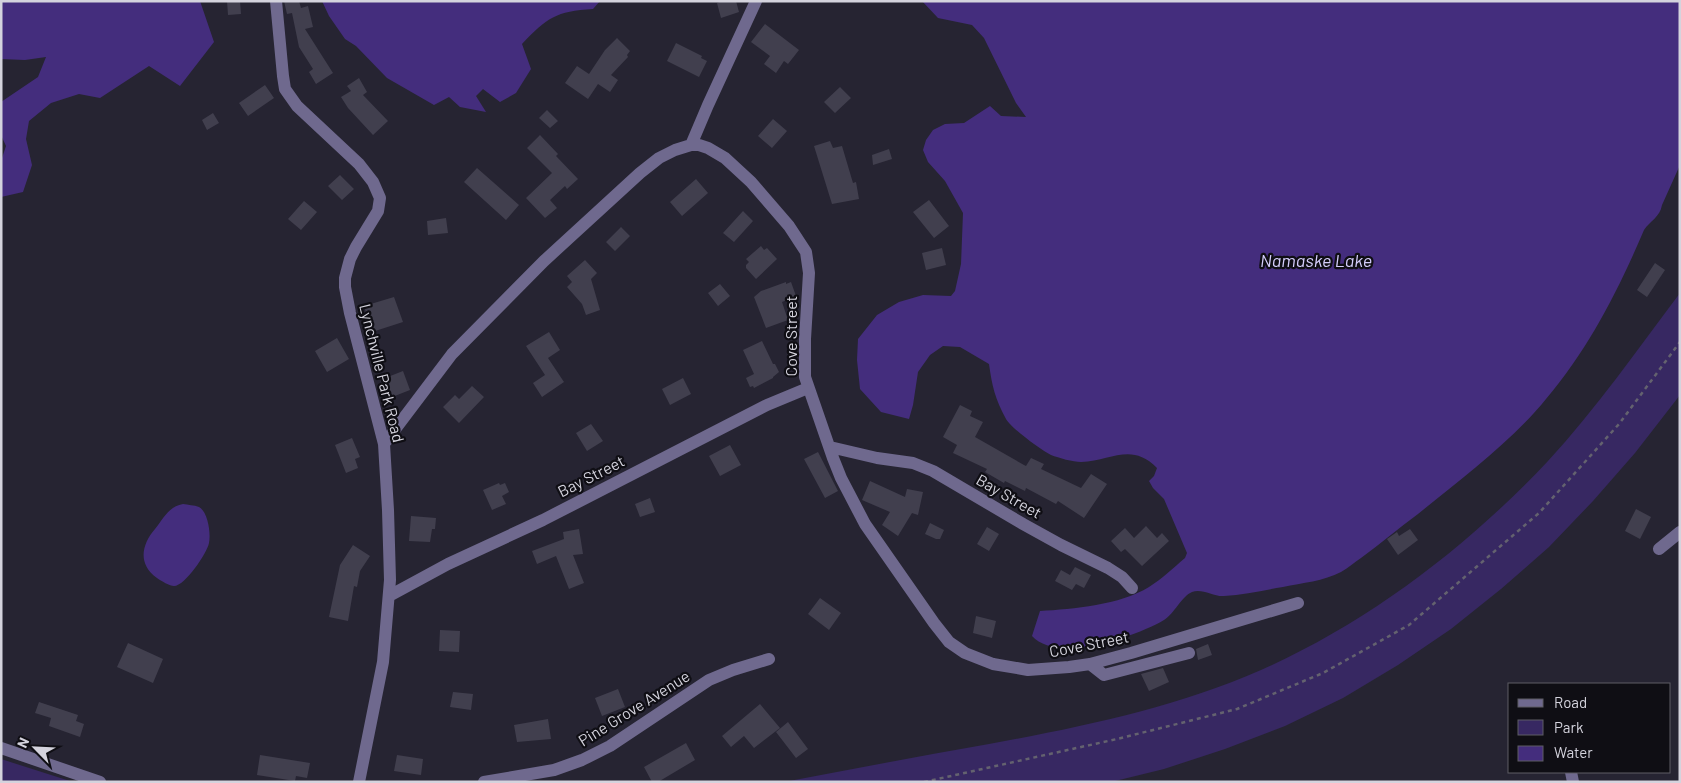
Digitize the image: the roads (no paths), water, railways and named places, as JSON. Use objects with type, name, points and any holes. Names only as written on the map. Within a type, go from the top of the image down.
[{"type":"street","name":"Lynchville Park Road","points":[[276,1],[282,76],[286,89],[297,106],[359,164],[378,190],[380,198],[380,205],[376,216],[350,259],[345,278],[345,287],[355,332],[384,444],[388,510],[390,596],[383,662],[359,782]]},
{"type":"street","points":[[384,444],[452,354],[544,260],[659,158],[674,150],[691,145],[756,1]]},
{"type":"street","name":"Cove Street","points":[[691,145],[700,145],[708,148],[725,158],[738,170],[789,226],[806,252],[809,273],[804,366],[808,388],[841,478],[865,524],[949,642],[979,660],[1014,668],[1048,670],[1090,664],[1298,603]]},
{"type":"street","name":"Bay Street","points":[[390,596],[448,564],[543,520],[767,405],[808,388]]},
{"type":"street","name":"Bay Street","points":[[830,447],[877,458],[913,463],[929,469],[1061,545],[1122,576],[1132,588]]},
{"type":"street","points":[[1659,549],[1680,532]]},
{"type":"street","points":[[1090,664],[1104,675],[1189,653]]},
{"type":"street","name":"Pine Grove Avenue","points":[[484,782],[554,770],[582,760],[617,741],[709,680],[733,670],[769,659]]},
{"type":"street","points":[[1,748],[100,782]]},
{"type":"water","points":[[1,1],[200,1],[214,42],[180,86],[149,66],[100,98],[79,94],[51,103],[29,121],[26,139],[32,165],[23,192],[1,197],[1,161],[6,146],[1,135],[1,102],[38,77],[46,57],[25,60],[1,59]]},
{"type":"water","points":[[322,1],[600,1],[593,9],[561,14],[538,28],[522,44],[531,69],[516,93],[500,102],[483,89],[476,96],[486,112],[460,107],[449,97],[434,105],[387,78],[356,46],[345,39],[329,16]]},
{"type":"water","name":"Namaske Lake","points":[[922,1],[1680,1],[1680,165],[1659,213],[1644,230],[1613,297],[1576,360],[1561,380],[1533,414],[1502,444],[1418,514],[1344,570],[1327,578],[1239,595],[1220,596],[1200,591],[1192,592],[1164,620],[1136,633],[1097,644],[1059,648],[1044,644],[1032,636],[1040,611],[1096,605],[1137,593],[1163,577],[1185,558],[1187,553],[1164,499],[1149,481],[1154,476],[1157,468],[1148,460],[1130,454],[1081,462],[1062,459],[1046,452],[1020,433],[1006,419],[994,392],[989,364],[960,347],[943,346],[930,355],[918,372],[909,419],[881,412],[860,389],[857,360],[858,339],[877,315],[899,302],[923,295],[951,296],[955,291],[961,264],[963,213],[945,181],[928,162],[923,150],[926,140],[933,130],[945,124],[964,123],[990,106],[1001,116],[1026,117],[1016,103],[984,38],[972,25],[938,18]]},
{"type":"water","points":[[183,504],[197,506],[205,513],[210,539],[195,568],[184,581],[174,586],[157,578],[146,567],[144,554],[147,541],[164,517],[170,510]]}]
